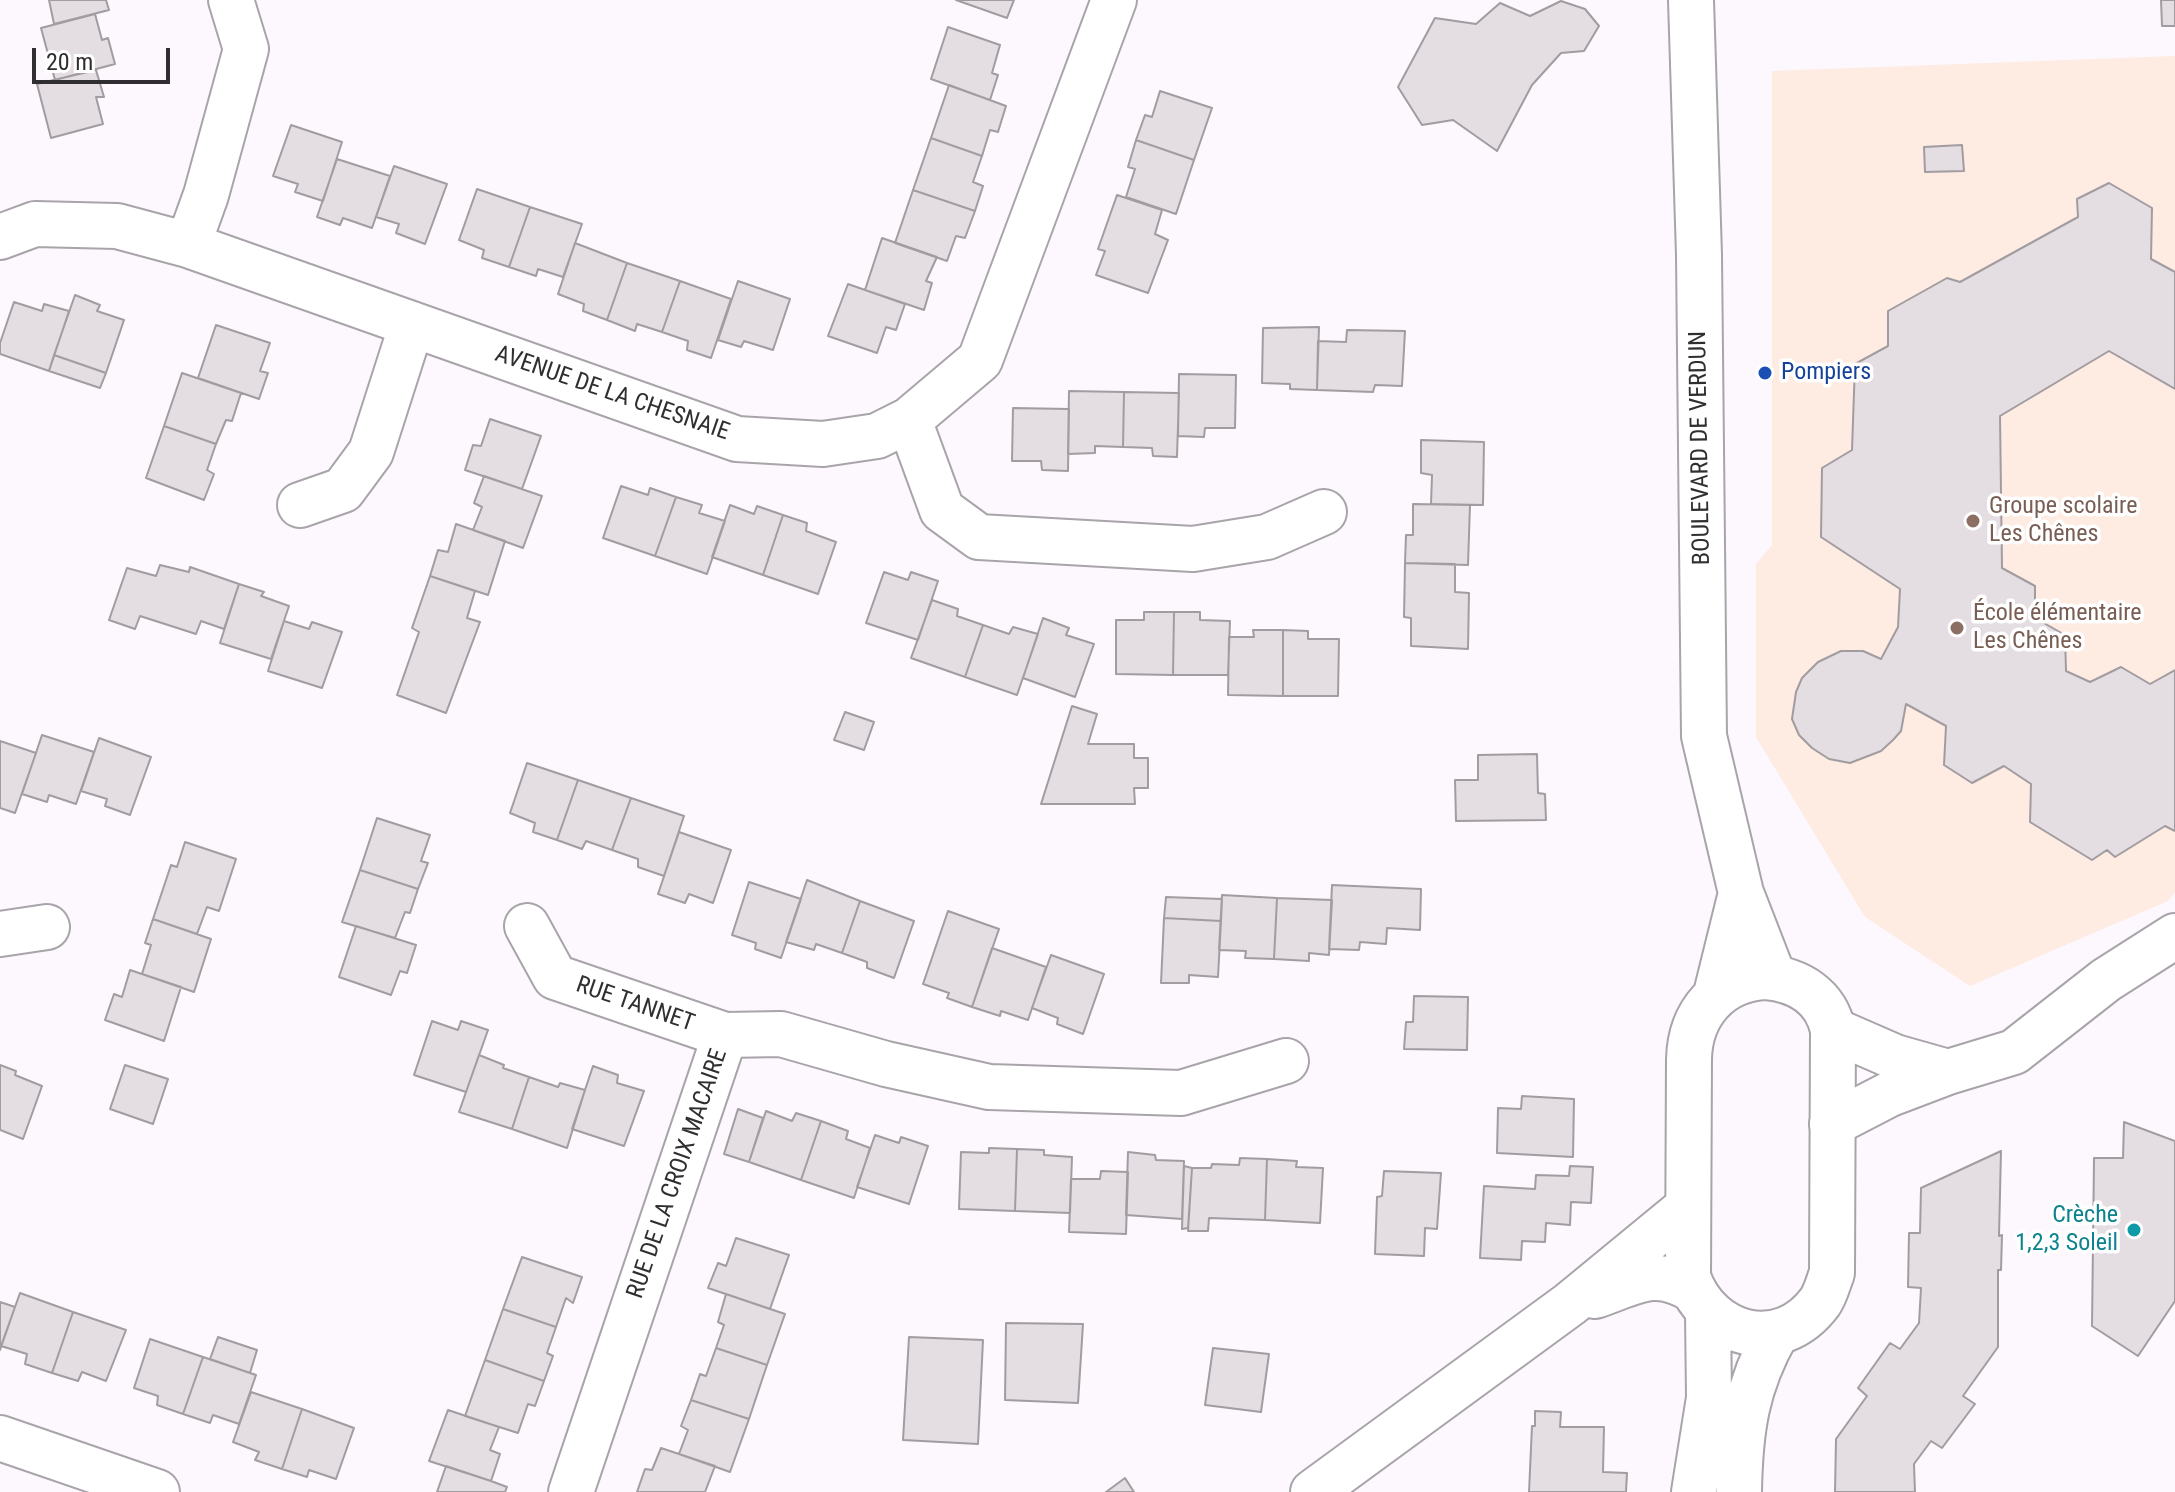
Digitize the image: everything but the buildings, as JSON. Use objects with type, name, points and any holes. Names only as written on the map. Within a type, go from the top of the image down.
[{"type":"street","points":[[188,245],[206,195],[246,49],[231,0]]},
{"type":"street","name":"AVENUE DE LA CHESNAIE","points":[[0,237],[35,224],[117,226],[188,245],[737,439],[823,444],[877,436],[909,420],[980,360],[1114,0]]},
{"type":"street","name":"BOULEVARD DE VERDUN","points":[[1691,0],[1699,255],[1704,736],[1741,893],[1774,978]]},
{"type":"street","points":[[300,505],[343,490],[371,452],[412,324]]},
{"type":"street","points":[[909,420],[942,510],[979,537],[1193,549],[1267,537],[1324,512]]},
{"type":"street","name":"BOULEVARD DE VERDUN","points":[[1700,1301],[1687,1263],[1689,1045],[1702,1011],[1716,994],[1741,893]]},
{"type":"street","name":"RUE TANNET","points":[[527,926],[555,977],[725,1035]]},
{"type":"street","points":[[0,934],[47,927]]},
{"type":"street","points":[[1832,1124],[1890,1094],[2014,1052],[2106,980],[2175,936]]},
{"type":"street","points":[[1570,1304],[1658,1276],[1677,1280],[1725,1325],[1741,1332],[1760,1334],[1790,1327],[1811,1313],[1824,1295],[1832,1273],[1833,1030],[1827,1009],[1811,993],[1791,982],[1774,978],[1744,980],[1716,994]]},
{"type":"street","points":[[1833,1030],[1895,1057],[1948,1072]]},
{"type":"street","name":"RUE DE LA CROIX MACAIRE","points":[[571,1492],[725,1035],[781,1034],[886,1064],[989,1087],[1181,1093],[1286,1061]]},
{"type":"street","points":[[1313,1492],[1570,1304],[1688,1207]]},
{"type":"street","points":[[1694,1492],[1709,1398],[1700,1301]]},
{"type":"street","points":[[1739,1492],[1743,1423],[1748,1401],[1762,1358],[1777,1332]]},
{"type":"street","points":[[0,1438],[157,1492]]},
{"type":"shaded area","name":"Groupe scolaire Les Chênes","points":[[2175,56],[2175,893],[2168,901],[1970,986],[1865,917],[1756,737],[1756,564],[1772,545],[1772,71]]},
{"type":"place","name":"Pompiers","points":[[1765,373]]},
{"type":"place","name":"Groupe scolaire Les Chênes","points":[[1973,521]]},
{"type":"place","name":"École élémentaire Les Chênes","points":[[1957,628]]},
{"type":"place","name":"Crèche 1,2,3 Soleil","points":[[2134,1230]]}]
